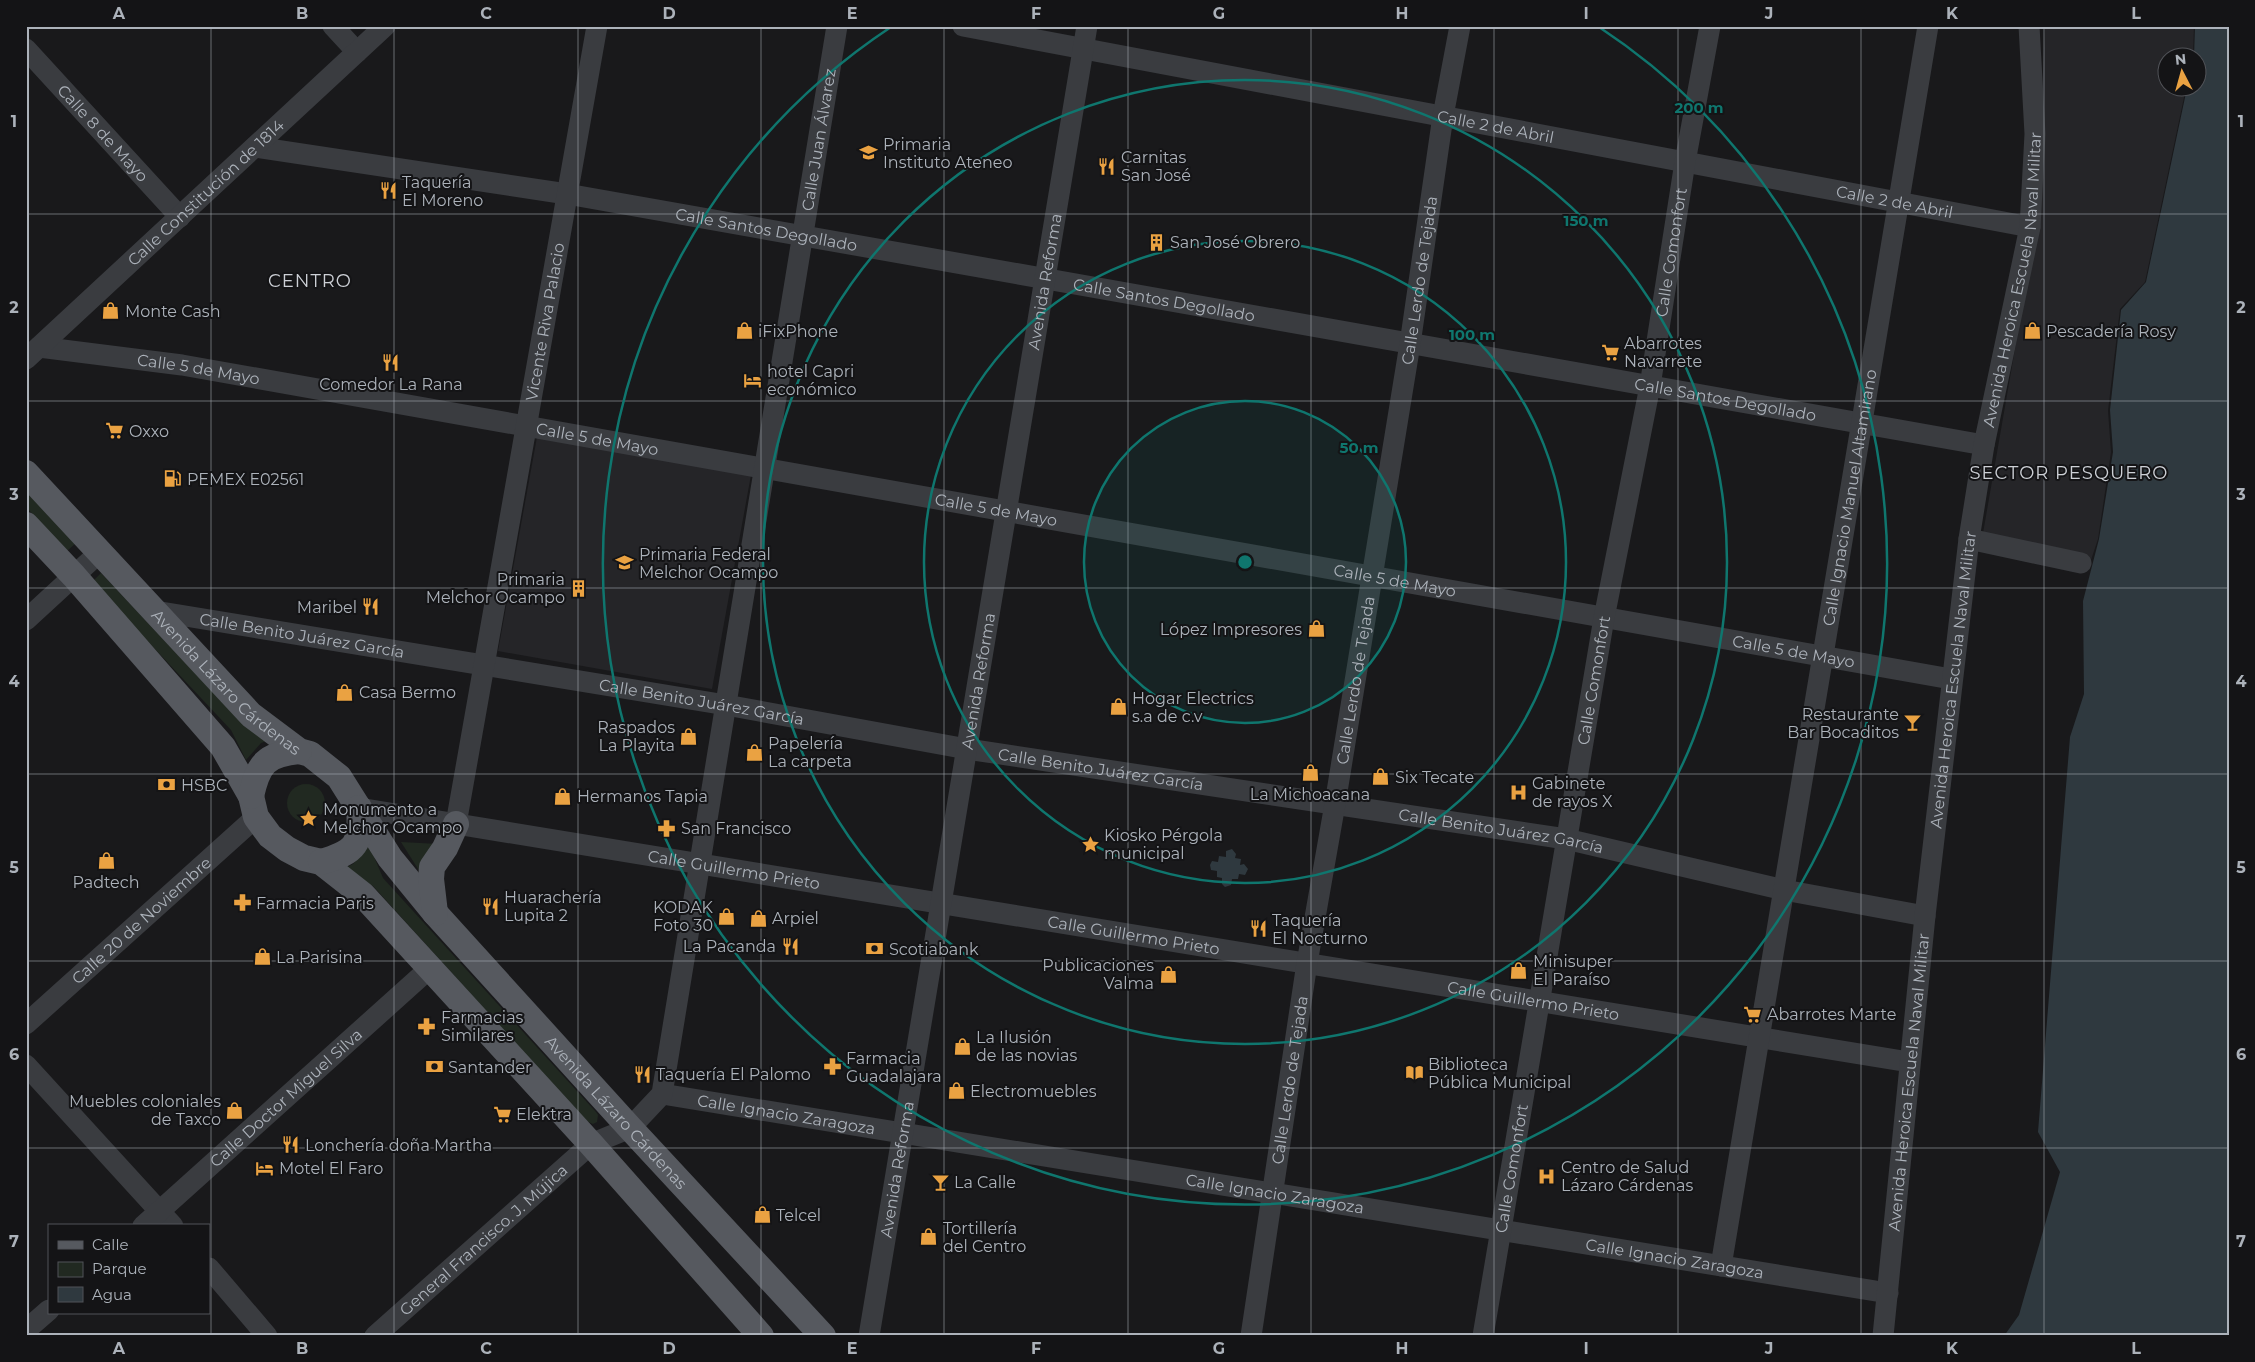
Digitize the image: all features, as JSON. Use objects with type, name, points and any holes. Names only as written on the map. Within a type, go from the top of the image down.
[{"type":"main road","name":"Avenida Lázaro Cárdenas","points":[[26,473],[251,715],[299,751],[310,754],[339,777],[390,858],[435,913],[630,1128],[823,1336]]},
{"type":"main road","points":[[26,525],[74,576],[224,747],[270,836],[287,849],[304,858],[321,862],[364,895],[591,1144],[761,1336]]},
{"type":"main road","points":[[253,806],[260,767],[281,753],[299,751]]},
{"type":"main road","points":[[321,862],[342,856],[356,843],[361,830],[359,808]]},
{"type":"main road","points":[[435,913],[430,879],[432,867],[446,848],[456,824]]},
{"type":"street","points":[[333,26],[357,52]]},
{"type":"street","name":"Calle Constitución de 1814","points":[[33,353],[385,26]]},
{"type":"street","name":"Vicente Riva Palacio","points":[[456,824],[597,26]]},
{"type":"street","name":"Calle Juan Álvarez","points":[[662,1094],[837,26]]},
{"type":"street","name":"Calle 2 de Abril","points":[[963,26],[2030,226]]},
{"type":"street","name":"Avenida Reforma","points":[[869,1336],[1087,26]]},
{"type":"street","name":"Calle Lerdo de Tejada","points":[[1251,1336],[1274,1193],[1307,963],[1335,804],[1410,344],[1443,116],[1460,26]]},
{"type":"street","name":"Calle Comonfort","points":[[1483,1336],[1541,1001],[1566,839],[1604,618],[1650,386],[1685,162],[1710,26]]},
{"type":"street","name":"Calle Ignacio Manuel Altamirano","points":[[1721,1266],[1928,26]]},
{"type":"street","name":"Avenida Heroica Escuela Naval Militar","points":[[1883,1336],[1909,1062],[1969,539],[1984,445],[2030,226],[2035,134],[2029,26]]},
{"type":"street","name":"Calle 8 de Mayo","points":[[26,49],[180,217]]},
{"type":"street","name":"Calle Santos Degollado","points":[[255,147],[567,194],[1984,445]]},
{"type":"street","name":"Calle 5 de Mayo","points":[[33,353],[182,365],[764,470],[1952,679]]},
{"type":"street","points":[[1969,539],[2081,563]]},
{"type":"street","points":[[26,620],[101,552]]},
{"type":"street","name":"Calle Benito Juárez García","points":[[155,611],[726,705],[966,749],[1566,839],[1784,890],[1925,916]]},
{"type":"street","name":"Calle 20 de Noviembre","points":[[26,1024],[253,806]]},
{"type":"street","name":"Calle Guillermo Prieto","points":[[359,808],[1909,1062]]},
{"type":"street","name":"Calle Doctor Miguel Silva","points":[[149,1224],[166,1218],[430,968]]},
{"type":"street","points":[[26,1065],[166,1218]]},
{"type":"street","points":[[630,1128],[662,1094]]},
{"type":"street","name":"Calle Ignacio Zaragoza","points":[[662,1094],[1888,1293]]},
{"type":"street","name":"General Francisco. J. Mújica","points":[[375,1336],[591,1144],[630,1128]]},
{"type":"street","points":[[210,1269],[267,1336]]},
{"type":"street","points":[[26,1330],[48,1311]]},
{"type":"shaded area","points":[[2045,26],[2194,26],[2193,48],[2158,48],[2158,98],[2184,98],[2145,282],[2120,309],[2108,411],[2111,452],[2098,539],[2091,560],[1982,539],[2036,228]]},
{"type":"shaded area","name":"Primaria Federal Melchor Ocampo","points":[[537,437],[751,475],[712,689],[498,651]]},
{"type":"green space","points":[[26,489],[76,543],[67,551],[26,507]]},
{"type":"green space","points":[[101,573],[241,722],[269,740],[261,743],[246,760],[231,730],[92,582]]},
{"type":"green space","points":[[306,784],[319,790],[325,803],[319,816],[306,822],[293,816],[287,803],[293,790]]},
{"type":"green space","points":[[401,842],[439,844],[425,880]]},
{"type":"green space","points":[[369,845],[383,878],[596,1112],[598,1115],[597,1122],[593,1124],[586,1121],[373,886],[343,869],[353,864]]},
{"type":"water","points":[[2195,26],[2229,26],[2229,1336],[2004,1336],[2019,1315],[2060,1172],[2038,1132],[2070,737],[2084,694],[2083,601],[2099,539],[2113,452],[2110,410],[2121,310],[2146,282],[2185,98],[2208,98],[2208,48],[2194,48]]},
{"type":"water","points":[[1232,849],[1236,854],[1235,858],[1241,859],[1240,865],[1244,864],[1248,869],[1245,875],[1239,874],[1238,879],[1232,879],[1231,885],[1225,887],[1222,884],[1222,878],[1217,877],[1217,871],[1211,870],[1210,865],[1212,861],[1218,862],[1219,856],[1226,857],[1226,851]]},
{"type":"place","name":"Primaria Instituto Ateneo","points":[[869,153]]},
{"type":"place","name":"Carnitas San José","points":[[1107,166]]},
{"type":"place","name":"Taquería El Moreno","points":[[388,191]]},
{"type":"place","name":"San José Obrero","points":[[1156,242]]},
{"type":"place","name":"Monte Cash","points":[[111,311]]},
{"type":"place","name":"iFixPhone","points":[[744,331]]},
{"type":"place","name":"Pescadería Rosy","points":[[2032,331]]},
{"type":"place","name":"Abarrotes Navarrete","points":[[1610,352]]},
{"type":"place","name":"Comedor La Rana","points":[[391,362]]},
{"type":"place","name":"hotel Capri económico","points":[[753,380]]},
{"type":"place","name":"Oxxo","points":[[115,431]]},
{"type":"place","name":"PEMEX E02561","points":[[173,479]]},
{"type":"place","name":"Primaria Federal Melchor Ocampo","points":[[625,563]]},
{"type":"place","name":"Primaria Melchor Ocampo","points":[[579,588]]},
{"type":"place","name":"Maribel","points":[[371,607]]},
{"type":"place","name":"López Impresores","points":[[1316,629]]},
{"type":"place","name":"Casa Bermo","points":[[345,692]]},
{"type":"place","name":"Hogar Electrics s.a de c.v","points":[[1118,707]]},
{"type":"place","name":"Restaurante Bar Bocaditos","points":[[1913,723]]},
{"type":"place","name":"Raspados La Playita","points":[[689,736]]},
{"type":"place","name":"Papelería La carpeta","points":[[754,752]]},
{"type":"place","name":"La Michoacana","points":[[1310,772]]},
{"type":"place","name":"Six Tecate","points":[[1381,777]]},
{"type":"place","name":"HSBC","points":[[167,785]]},
{"type":"place","name":"Gabinete de rayos X","points":[[1518,792]]},
{"type":"place","name":"Hermanos Tapia","points":[[563,796]]},
{"type":"place","name":"Monumento a Melchor Ocampo","points":[[309,818]]},
{"type":"place","name":"San Francisco","points":[[667,828]]},
{"type":"place","name":"Kiosko Pérgola municipal","points":[[1090,844]]},
{"type":"place","name":"Padtech","points":[[106,861]]},
{"type":"place","name":"Farmacia Paris","points":[[242,903]]},
{"type":"place","name":"Huarachería Lupita 2","points":[[490,906]]},
{"type":"place","name":"KODAK Foto 30","points":[[727,916]]},
{"type":"place","name":"Arpiel","points":[[758,918]]},
{"type":"place","name":"Taquería El Nocturno","points":[[1258,929]]},
{"type":"place","name":"La Pacanda","points":[[790,946]]},
{"type":"place","name":"Scotiabank","points":[[875,949]]},
{"type":"place","name":"La Parisina","points":[[262,957]]},
{"type":"place","name":"Minisuper El Paraíso","points":[[1519,970]]},
{"type":"place","name":"Publicaciones Valma","points":[[1168,974]]},
{"type":"place","name":"Abarrotes Marte","points":[[1753,1014]]},
{"type":"place","name":"Farmacias Similares","points":[[427,1026]]},
{"type":"place","name":"La Ilusión de las novias","points":[[962,1046]]},
{"type":"place","name":"Santander","points":[[434,1067]]},
{"type":"place","name":"Farmacia Guadalajara","points":[[832,1067]]},
{"type":"place","name":"Biblioteca Pública Municipal","points":[[1414,1073]]},
{"type":"place","name":"Taquería El Palomo","points":[[642,1074]]},
{"type":"place","name":"Electromuebles","points":[[956,1091]]},
{"type":"place","name":"Muebles coloniales de Taxco","points":[[235,1110]]},
{"type":"place","name":"Elektra","points":[[502,1114]]},
{"type":"place","name":"Lonchería doña Martha","points":[[291,1145]]},
{"type":"place","name":"Motel El Faro","points":[[265,1168]]},
{"type":"place","name":"Centro de Salud Lázaro Cárdenas","points":[[1547,1176]]},
{"type":"place","name":"La Calle","points":[[940,1182]]},
{"type":"place","name":"Telcel","points":[[762,1215]]},
{"type":"place","name":"Tortillería del Centro","points":[[929,1237]]},
{"type":"district","name":"CENTRO","points":[[310,281]]},
{"type":"district","name":"SECTOR PESQUERO","points":[[2069,473]]}]
